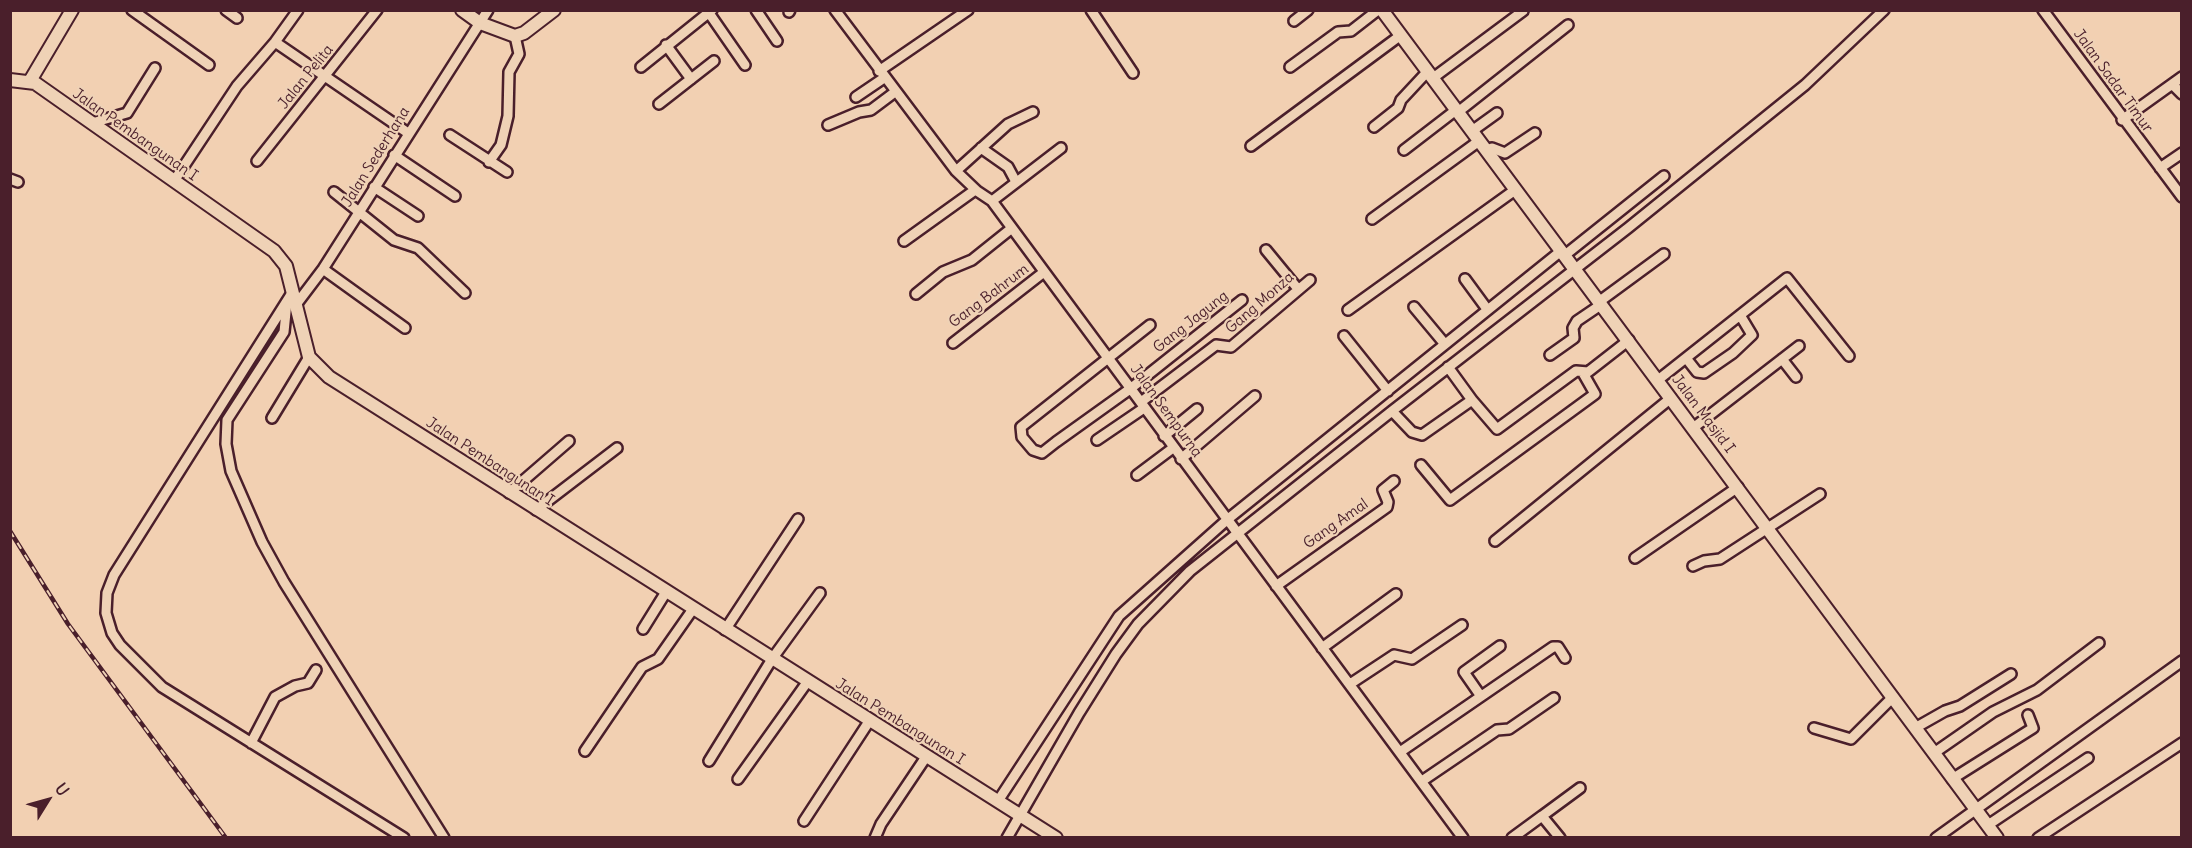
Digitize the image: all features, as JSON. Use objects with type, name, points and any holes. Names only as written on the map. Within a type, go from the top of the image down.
[{"type":"main road","points":[[10,80],[30,81],[72,10]]},
{"type":"main road","points":[[462,10],[480,22],[515,36],[524,33],[554,10]]},
{"type":"main road","name":"Jalan Masjid I","points":[[1383,11],[1997,837]]},
{"type":"main road","name":"Jalan Pembangunan I","points":[[30,81],[274,251],[286,266],[291,300],[309,357],[329,377],[725,630],[1056,837]]},
{"type":"street","points":[[132,10],[209,65]]},
{"type":"street","points":[[226,10],[237,18]]},
{"type":"street","points":[[174,181],[237,86],[275,42],[297,10]]},
{"type":"street","name":"Jalan Pelita","points":[[257,161],[377,10]]},
{"type":"street","name":"Jalan Sederhana","points":[[404,837],[181,700],[147,676],[112,633],[106,613],[106,601],[114,575],[291,300],[323,269],[488,10]]},
{"type":"street","points":[[756,10],[777,41]]},
{"type":"street","name":"Jalan Sempurna","points":[[835,10],[881,75],[956,171],[992,201],[1463,837]]},
{"type":"street","points":[[856,97],[881,75],[968,10]]},
{"type":"street","points":[[1091,10],[1132,73]]},
{"type":"street","points":[[1294,21],[1308,10]]},
{"type":"street","points":[[1007,837],[1010,808],[1119,616],[1228,520],[1346,428],[1444,343],[1487,309],[1568,260],[1805,85],[1884,10]]},
{"type":"street","name":"Jalan Sadar Timur","points":[[2043,10],[2122,120],[2181,196]]},
{"type":"street","points":[[1290,67],[1338,32],[1351,31],[1383,11]]},
{"type":"street","points":[[1374,127],[1398,108],[1401,100],[1431,75],[1523,11]]},
{"type":"street","points":[[640,67],[711,12],[745,64]]},
{"type":"street","points":[[1404,150],[1568,25]]},
{"type":"street","points":[[1251,146],[1401,35]]},
{"type":"street","points":[[489,162],[501,145],[508,116],[509,72],[519,54],[515,36]]},
{"type":"street","points":[[275,42],[408,133]]},
{"type":"street","points":[[666,45],[692,79]]},
{"type":"street","points":[[659,104],[714,60]]},
{"type":"street","points":[[92,123],[127,113],[155,68]]},
{"type":"street","points":[[2122,120],[2181,77]]},
{"type":"street","points":[[2173,85],[2181,94]]},
{"type":"street","points":[[828,125],[859,112],[871,110],[895,92]]},
{"type":"street","points":[[956,171],[1008,124],[1033,112]]},
{"type":"street","points":[[1372,219],[1479,141],[1497,112]]},
{"type":"street","points":[[1479,141],[1505,153],[1535,133]]},
{"type":"street","points":[[450,135],[507,172]]},
{"type":"street","points":[[981,148],[1008,167],[1016,182]]},
{"type":"street","points":[[992,201],[1061,148]]},
{"type":"street","points":[[2160,168],[2181,153]]},
{"type":"street","points":[[394,155],[455,196]]},
{"type":"street","points":[[1010,808],[1079,712],[1137,624],[1190,571],[1236,532],[1448,367],[1664,176]]},
{"type":"street","points":[[374,187],[418,216]]},
{"type":"street","points":[[904,241],[975,189]]},
{"type":"street","points":[[1348,310],[1515,190]]},
{"type":"street","points":[[334,192],[394,240],[418,248],[465,293]]},
{"type":"street","points":[[916,294],[943,272],[975,258],[1012,228]]},
{"type":"street","points":[[1266,250],[1298,289]]},
{"type":"street","points":[[1550,355],[1574,338],[1573,328],[1577,321],[1664,254]]},
{"type":"street","points":[[323,269],[405,328]]},
{"type":"street","name":"Gang Bahrum","points":[[952,343],[1044,272]]},
{"type":"street","points":[[1658,380],[1786,278],[1849,356]]},
{"type":"street","points":[[1465,279],[1487,309]]},
{"type":"street","name":"Gang Monza","points":[[1097,440],[1216,345],[1231,347],[1310,280]]},
{"type":"street","points":[[291,300],[284,332],[227,420],[226,444],[231,471],[262,542],[284,582],[444,837]]},
{"type":"street","name":"Gang Jagung","points":[[1108,356],[1021,427],[1022,437],[1036,453],[1042,453],[1130,388],[1242,300]]},
{"type":"street","points":[[1414,307],[1444,343]]},
{"type":"street","points":[[1686,358],[1697,372],[1704,373],[1733,353],[1752,335],[1740,315]]},
{"type":"street","points":[[1108,356],[1150,325]]},
{"type":"street","points":[[1344,336],[1388,391]]},
{"type":"street","points":[[1583,373],[1629,340]]},
{"type":"street","points":[[1694,428],[1799,345]]},
{"type":"street","points":[[272,418],[309,357]]},
{"type":"street","points":[[1782,359],[1796,377]]},
{"type":"street","points":[[1421,465],[1450,500],[1595,394],[1583,373],[1575,371],[1497,429],[1448,367]]},
{"type":"street","points":[[1181,459],[1254,396]]},
{"type":"street","points":[[1495,541],[1671,398]]},
{"type":"street","points":[[1392,411],[1412,432],[1422,435],[1472,400]]},
{"type":"street","points":[[1164,436],[1197,409]]},
{"type":"street","points":[[1346,428],[1354,439]]},
{"type":"street","points":[[509,493],[569,441]]},
{"type":"street","points":[[536,510],[617,448]]},
{"type":"street","points":[[1137,475],[1173,448]]},
{"type":"street","name":"Gang Amal","points":[[1276,585],[1387,507],[1388,502],[1383,490],[1394,481]]},
{"type":"street","points":[[1635,558],[1738,487]]},
{"type":"street","points":[[1693,566],[1704,561],[1720,559],[1820,494]]},
{"type":"street","points":[[725,630],[798,519]]},
{"type":"street","points":[[643,629],[666,592]]},
{"type":"street","points":[[709,761],[772,659],[820,593]]},
{"type":"street","points":[[1322,648],[1396,594]]},
{"type":"street","points":[[585,752],[642,667],[658,659],[693,609]]},
{"type":"street","points":[[1350,684],[1394,655],[1412,659],[1462,625]]},
{"type":"street","points":[[1934,753],[1993,712],[2037,690],[2099,643]]},
{"type":"street","points":[[1480,695],[1464,672],[1500,646]]},
{"type":"street","points":[[1400,752],[1553,647],[1558,647],[1565,658]]},
{"type":"street","points":[[1936,837],[2181,661]]},
{"type":"street","points":[[251,743],[274,697],[295,686],[308,683],[316,670]]},
{"type":"street","points":[[1915,728],[1945,711],[1960,706],[2011,674]]},
{"type":"street","points":[[738,778],[808,681]]},
{"type":"street","points":[[1814,728],[1851,739],[1893,697]]},
{"type":"street","points":[[1422,781],[1497,729],[1509,729],[1554,698]]},
{"type":"street","points":[[1952,779],[2033,728],[2028,715]]},
{"type":"street","points":[[804,821],[870,720]]},
{"type":"street","points":[[2038,837],[2181,743]]},
{"type":"street","points":[[875,837],[885,816],[926,757]]},
{"type":"street","points":[[1988,825],[2088,758]]},
{"type":"street","points":[[1512,837],[1580,788]]},
{"type":"street","points":[[1542,816],[1560,837]]},
{"type":"railway","points":[[10,531],[68,624],[226,838]]}]
